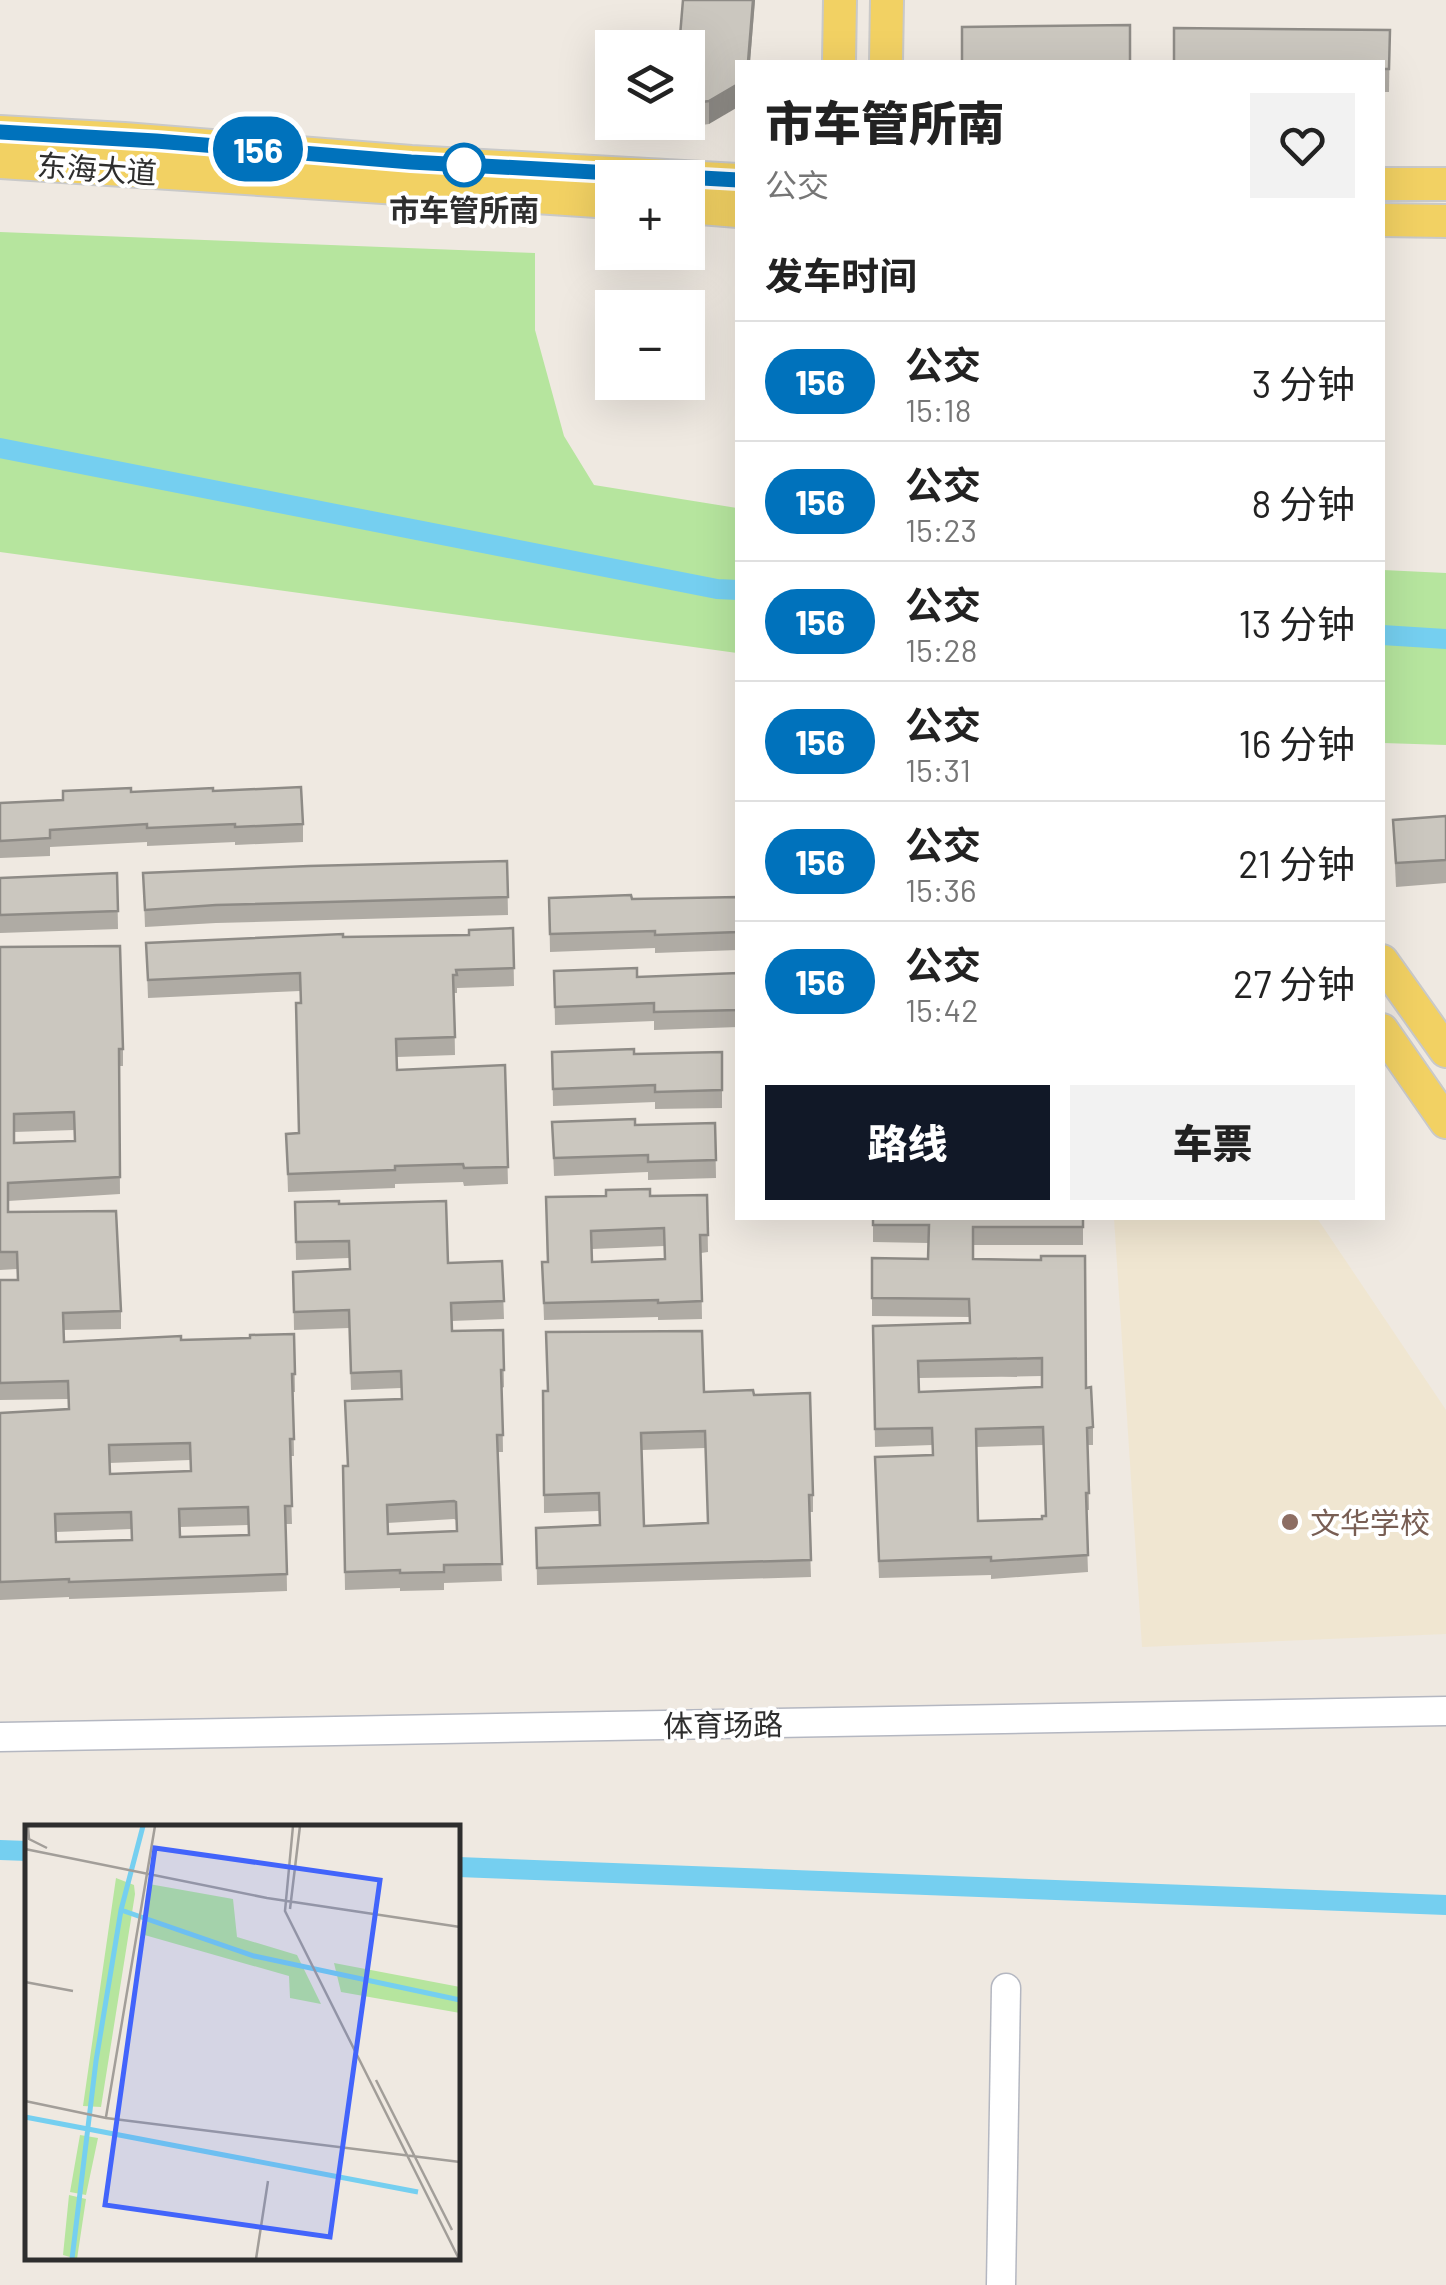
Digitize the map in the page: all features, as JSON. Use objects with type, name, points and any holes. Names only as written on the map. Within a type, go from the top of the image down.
[{"type":"main road","points":[[839,60],[840,0]]},
{"type":"main road","points":[[886,60],[887,0]]},
{"type":"main road","name":"东海大道","points":[[0,132],[411,162],[735,180]]},
{"type":"main road","name":"东海大道","points":[[0,162],[595,201]]},
{"type":"main road","points":[[1385,184],[1446,184]]},
{"type":"main road","points":[[705,209],[735,211]]},
{"type":"main road","points":[[1385,220],[1446,220]]},
{"type":"main road","points":[[1385,965],[1446,1050]]},
{"type":"main road","points":[[1385,1034],[1446,1122]]},
{"type":"main road","name":"体育场路","points":[[0,1738],[1446,1711]]},
{"type":"main road","points":[[1000,2285],[1006,1988]]},
{"type":"shaded area","name":"文华学校","points":[[1114,1220],[1318,1220],[1446,1410],[1446,1634],[1142,1647]]},
{"type":"green space","points":[[0,232],[535,253],[535,330],[564,436],[594,485],[735,508],[735,653],[0,552]]},
{"type":"green space","points":[[1385,570],[1446,573],[1446,745],[1385,743]]},
{"type":"building","points":[[683,0],[753,0],[748,60],[735,60],[735,86],[705,102],[705,30],[680,30]]},
{"type":"building","points":[[1130,25],[1130,60],[962,60],[962,27]]},
{"type":"building","points":[[1174,28],[1390,30],[1389,69],[1385,69],[1385,60],[1174,60]]},
{"type":"building","points":[[301,787],[303,824],[147,828],[147,824],[50,830],[50,838],[0,841],[0,803],[63,800],[63,791]]},
{"type":"building","points":[[1446,816],[1446,860],[1396,863],[1393,820]]},
{"type":"building","points":[[507,861],[508,897],[145,910],[143,873]]},
{"type":"building","points":[[117,873],[118,911],[0,915],[0,878]]},
{"type":"building","points":[[735,897],[735,932],[550,934],[549,898]]},
{"type":"building","points":[[513,928],[514,968],[456,970],[457,975],[453,975],[455,1037],[396,1039],[397,1070],[505,1065],[508,1167],[395,1166],[395,1170],[288,1174],[286,1134],[299,1133],[296,1003],[301,1003],[300,973],[148,980],[146,943],[343,934],[469,935],[469,930]]},
{"type":"building","points":[[120,946],[120,1177],[8,1183],[8,1212],[116,1211],[121,1311],[63,1313],[64,1342],[294,1334],[292,1506],[285,1506],[287,1574],[0,1582],[0,1413],[69,1409],[68,1381],[0,1383],[0,1280],[18,1280],[17,1252],[0,1252],[0,947]],"holes":[[[74,1112],[75,1141],[14,1143],[14,1114]],[[190,1443],[191,1471],[110,1474],[109,1445]],[[248,1507],[249,1535],[180,1537],[179,1509]],[[131,1512],[132,1540],[56,1542],[55,1514]]]},
{"type":"building","points":[[637,968],[637,977],[735,973],[735,1010],[654,1012],[654,1003],[555,1007],[554,971]]},
{"type":"building","points":[[634,1049],[634,1054],[722,1052],[722,1090],[655,1092],[655,1085],[553,1089],[552,1052]]},
{"type":"building","points":[[635,1119],[635,1125],[715,1123],[716,1160],[648,1162],[648,1155],[554,1158],[552,1122]]},
{"type":"building","points":[[650,1189],[650,1196],[707,1195],[708,1235],[700,1235],[702,1301],[544,1303],[542,1262],[548,1262],[546,1197],[606,1196],[606,1190]],"holes":[[[664,1228],[665,1259],[592,1262],[591,1231]]]},
{"type":"building","points":[[446,1201],[448,1263],[502,1261],[504,1301],[451,1303],[452,1331],[503,1330],[503,1435],[497,1435],[502,1564],[444,1565],[444,1572],[345,1572],[345,1401],[402,1399],[401,1371],[351,1373],[349,1310],[294,1312],[293,1272],[350,1269],[349,1241],[296,1242],[295,1202]],"holes":[[[456,1502],[457,1531],[388,1534],[387,1505]]]},
{"type":"building","points":[[873,1220],[1083,1220],[1083,1227],[973,1227],[973,1259],[1085,1256],[1086,1388],[1091,1387],[1093,1427],[1087,1428],[1088,1555],[991,1561],[991,1557],[879,1561],[875,1457],[933,1455],[932,1428],[875,1429],[873,1326],[970,1323],[969,1299],[872,1298],[872,1258],[928,1259],[929,1225],[873,1225]],"holes":[[[1042,1358],[1042,1387],[919,1392],[918,1361]],[[1043,1427],[1046,1516],[978,1521],[976,1429]]]},
{"type":"building","points":[[702,1331],[704,1392],[810,1393],[811,1560],[537,1568],[536,1528],[600,1525],[599,1493],[544,1495],[546,1332]],"holes":[[[705,1431],[708,1523],[644,1526],[641,1433]]]},
{"type":"waterway","points":[[0,448],[735,590]]},
{"type":"waterway","points":[[1385,635],[1446,639]]},
{"type":"waterway","points":[[0,1850],[25,1851]]},
{"type":"waterway","points":[[460,1867],[1446,1905]]},
{"type":"bus line","name":"156","points":[[0,132],[411,162],[735,180]]},
{"type":"place","name":"市车管所南","points":[[464,165]]},
{"type":"place","name":"文华学校","points":[[1290,1522]]}]
